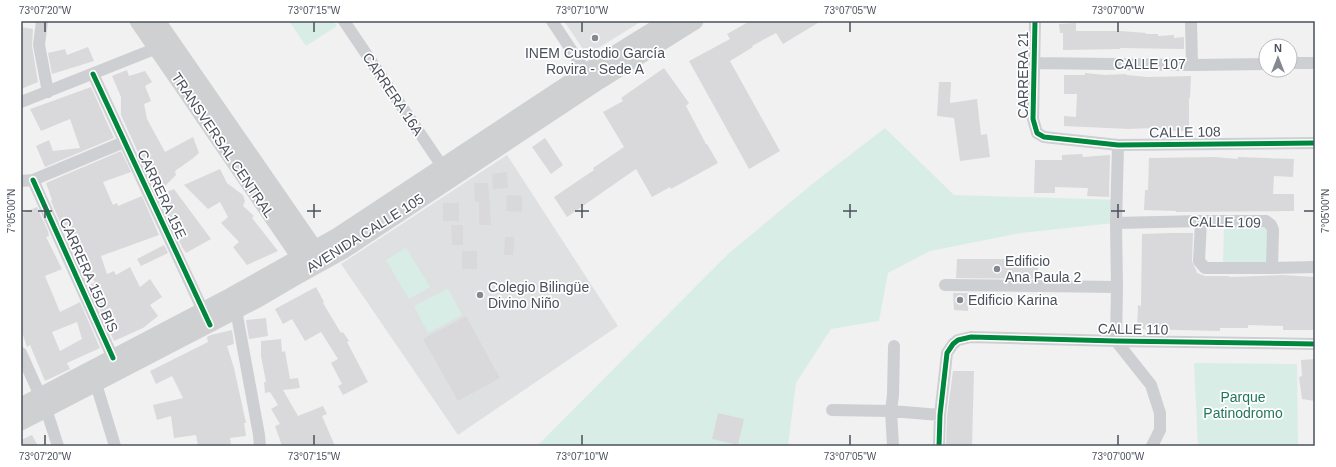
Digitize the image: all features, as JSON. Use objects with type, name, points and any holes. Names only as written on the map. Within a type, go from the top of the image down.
[{"type":"main road","name":"TRANSVERSAL CENTRAL","points":[[138,21],[312,259]]},
{"type":"main road","name":"TRANSVERSAL CENTRAL","points":[[158,21],[312,259]]},
{"type":"main road","name":"AVENIDA CALLE 105","points":[[312,259],[348,229],[442,166],[586,72],[668,21]]},
{"type":"main road","name":"AVENIDA CALLE 105","points":[[21,406],[43,403],[96,384],[207,318],[312,259],[353,244],[593,85],[695,21]]},
{"type":"main road","name":"AVENIDA CALLE 105","points":[[21,422],[43,403],[113,358],[207,318]]},
{"type":"street","points":[[42,21],[39,45],[48,92]]},
{"type":"street","name":"CARRERA 16A","points":[[344,21],[442,166]]},
{"type":"street","points":[[552,21],[586,72]]},
{"type":"street","name":"CARRERA 21","points":[[1035,21],[1033,119],[1037,133],[1044,137],[1056,138]]},
{"type":"street","points":[[1192,21],[1192,65]]},
{"type":"street","points":[[21,102],[157,48]]},
{"type":"street","name":"CALLE 107","points":[[1034,63],[1192,65],[1258,64]]},
{"type":"street","points":[[1298,63],[1315,63]]},
{"type":"street","name":"CARRERA 15E","points":[[93,74],[207,318]]},
{"type":"street","name":"CALLE 108","points":[[1056,138],[1118,145],[1315,143]]},
{"type":"street","points":[[21,181],[34,180],[124,142]]},
{"type":"street","points":[[1118,145],[1116,222],[1116,341],[1151,385],[1160,413],[1160,430],[1152,446]]},
{"type":"street","name":"CARRERA 15D BIS","points":[[34,180],[113,358]]},
{"type":"street","points":[[1201,221],[1198,261],[1205,268],[1315,267]]},
{"type":"street","name":"CALLE 109","points":[[1116,222],[1266,221],[1271,225],[1273,230],[1272,268]]},
{"type":"street","points":[[945,285],[1117,287]]},
{"type":"street","points":[[234,303],[260,446]]},
{"type":"street","name":"CALLE 110","points":[[940,415],[947,353],[953,344],[958,340],[971,337],[1315,344]]},
{"type":"street","points":[[893,446],[891,411],[894,346]]},
{"type":"street","points":[[21,353],[43,403],[58,446]]},
{"type":"street","points":[[96,384],[115,446]]},
{"type":"street","points":[[832,410],[891,411],[940,415],[939,446]]},
{"type":"shaded area","name":"INEM Custodio García Rovira - Sede A","points":[[564,21],[642,21],[587,55]]},
{"type":"shaded area","name":"Colegio Bilingüe Divino Niño","points":[[507,155],[618,326],[458,435],[341,264]]},
{"type":"green space","points":[[289,21],[333,21],[337,26],[306,46]]},
{"type":"green space","points":[[885,128],[954,195],[1121,200],[1114,223],[1021,233],[930,251],[888,273],[879,321],[831,329],[796,383],[788,446],[537,446],[728,254],[816,181]]},
{"type":"green space","points":[[1224,220],[1270,221],[1269,266],[1223,266]]},
{"type":"green space","points":[[406,248],[430,287],[409,299],[386,260]]},
{"type":"green space","points":[[448,289],[462,315],[428,333],[414,306]]},
{"type":"green space","name":"Parque Patinodromo","points":[[1194,363],[1297,364],[1298,446],[1198,446]]},
{"type":"building","points":[[750,21],[821,21],[783,44],[776,33],[752,46],[753,47],[730,61],[780,151],[749,169],[689,61],[730,39],[727,34]]},
{"type":"building","points":[[1076,23],[1076,31],[1120,31],[1158,34],[1158,36],[1174,35],[1174,38],[1184,37],[1184,49],[1120,48],[1063,50],[1063,33],[1060,33],[1059,24]]},
{"type":"building","points":[[21,27],[33,29],[32,46],[38,82],[21,89]]},
{"type":"building","points":[[88,47],[94,61],[52,74],[48,53],[65,49],[67,55]]},
{"type":"building","points":[[664,68],[689,103],[686,106],[718,163],[671,189],[670,187],[652,197],[636,169],[567,217],[554,197],[594,170],[593,168],[624,147],[603,112],[623,101],[621,98]]},
{"type":"building","points":[[127,70],[129,76],[145,71],[152,82],[145,86],[151,101],[144,104],[147,119],[165,152],[193,137],[199,153],[175,171],[176,175],[157,194],[121,115],[121,97],[112,76]]},
{"type":"building","points":[[1085,73],[1105,75],[1126,74],[1148,77],[1191,76],[1189,131],[1171,131],[1171,129],[1152,128],[1129,129],[1064,126],[1064,116],[1076,117],[1077,94],[1064,94],[1064,75],[1085,75]]},
{"type":"building","points":[[939,82],[951,82],[950,103],[977,99],[981,135],[987,134],[990,157],[960,161],[954,118],[937,116]]},
{"type":"building","points":[[91,87],[114,138],[45,167],[36,146],[49,140],[53,151],[80,148],[70,119],[41,131],[30,109]]},
{"type":"building","points":[[545,138],[563,165],[551,174],[532,147]]},
{"type":"building","points":[[121,151],[131,172],[103,182],[113,205],[117,203],[118,206],[142,196],[159,235],[101,256],[107,274],[114,271],[116,275],[130,267],[140,287],[150,279],[162,297],[150,305],[158,316],[143,328],[114,341],[89,285],[95,282],[84,268],[87,265],[72,244],[76,243],[62,227],[51,201],[52,200],[46,183]]},
{"type":"building","points":[[1082,154],[1083,157],[1110,155],[1109,197],[1087,196],[1088,188],[1055,187],[1055,193],[1034,193],[1035,160],[1062,160],[1062,155]]},
{"type":"building","points":[[1215,157],[1238,159],[1238,157],[1294,159],[1293,177],[1274,176],[1273,194],[1294,194],[1294,211],[1176,212],[1144,210],[1145,190],[1148,190],[1149,158]]},
{"type":"building","points":[[220,169],[227,183],[243,195],[245,201],[243,206],[254,216],[252,218],[278,251],[247,265],[233,247],[239,242],[221,223],[228,217],[220,202],[208,209],[184,185]]},
{"type":"building","points":[[507,172],[508,188],[493,189],[492,174]]},
{"type":"building","points":[[474,183],[488,183],[491,225],[479,225],[479,202],[475,202]]},
{"type":"building","points":[[174,189],[211,239],[186,253],[158,196]]},
{"type":"building","points":[[507,195],[522,196],[522,212],[506,211]]},
{"type":"building","points":[[443,203],[459,203],[459,221],[443,221]]},
{"type":"building","points":[[37,207],[48,231],[49,236],[46,237],[62,269],[45,276],[60,312],[80,302],[100,348],[67,363],[70,369],[45,381],[30,345],[27,347],[21,329],[21,214]],"holes":[[[77,322],[82,339],[60,351],[52,332]]]},
{"type":"building","points":[[451,225],[463,225],[463,245],[452,245]]},
{"type":"building","points":[[1193,233],[1192,261],[1197,273],[1205,276],[1229,277],[1282,275],[1315,277],[1315,330],[1283,330],[1283,326],[1248,325],[1248,328],[1220,328],[1220,331],[1137,329],[1138,305],[1141,306],[1142,234]]},
{"type":"building","points":[[505,237],[514,237],[513,255],[504,255]]},
{"type":"building","points":[[164,245],[168,253],[141,266],[137,259]]},
{"type":"building","points":[[462,251],[477,251],[477,269],[462,269]]},
{"type":"building","name":"Edificio Ana Paula 2","points":[[957,259],[1039,259],[1037,279],[956,278]]},
{"type":"building","points":[[316,287],[324,302],[323,303],[341,333],[343,332],[349,341],[347,342],[368,382],[343,395],[338,386],[342,384],[331,363],[338,359],[321,332],[305,341],[292,319],[283,324],[275,309]]},
{"type":"building","name":"Edificio Karina","points":[[953,293],[968,293],[968,311],[954,310]]},
{"type":"building","points":[[466,316],[500,378],[458,401],[423,339]]},
{"type":"building","points":[[266,318],[268,336],[249,339],[246,320]]},
{"type":"building","points":[[232,330],[234,344],[227,346],[234,368],[246,423],[244,423],[246,436],[230,438],[231,444],[215,446],[198,446],[196,435],[174,438],[171,416],[157,420],[153,405],[183,398],[172,376],[156,384],[150,371],[208,342],[207,337],[211,335]]},
{"type":"building","points":[[281,339],[282,352],[285,351],[290,379],[298,378],[300,388],[283,390],[298,416],[323,406],[327,414],[322,416],[335,446],[282,446],[275,426],[280,424],[271,409],[278,405],[270,392],[265,393],[264,382],[266,382],[261,356],[261,341]]},
{"type":"building","points":[[1315,359],[1315,401],[1302,399],[1299,377],[1302,376],[1301,360]]},
{"type":"building","points":[[953,371],[974,371],[972,446],[946,446],[947,416]]},
{"type":"building","points":[[718,413],[744,419],[738,445],[712,439]]},
{"type":"building","points":[[32,435],[38,446],[21,446],[21,440]]},
{"type":"cycle path","points":[[1035,21],[1033,119],[1037,133],[1044,137],[1118,145],[1315,143]]},
{"type":"cycle path","points":[[93,74],[210,325]]},
{"type":"cycle path","points":[[33,180],[113,358]]},
{"type":"cycle path","points":[[939,446],[940,415],[947,353],[953,344],[958,340],[971,337],[1315,344]]},
{"type":"place","name":"INEM Custodio García Rovira - Sede A","points":[[595,38]]},
{"type":"place","name":"Edificio Ana Paula 2","points":[[997,269]]},
{"type":"place","name":"Colegio Bilingüe Divino Niño","points":[[480,295]]},
{"type":"place","name":"Edificio Karina","points":[[960,300]]}]
